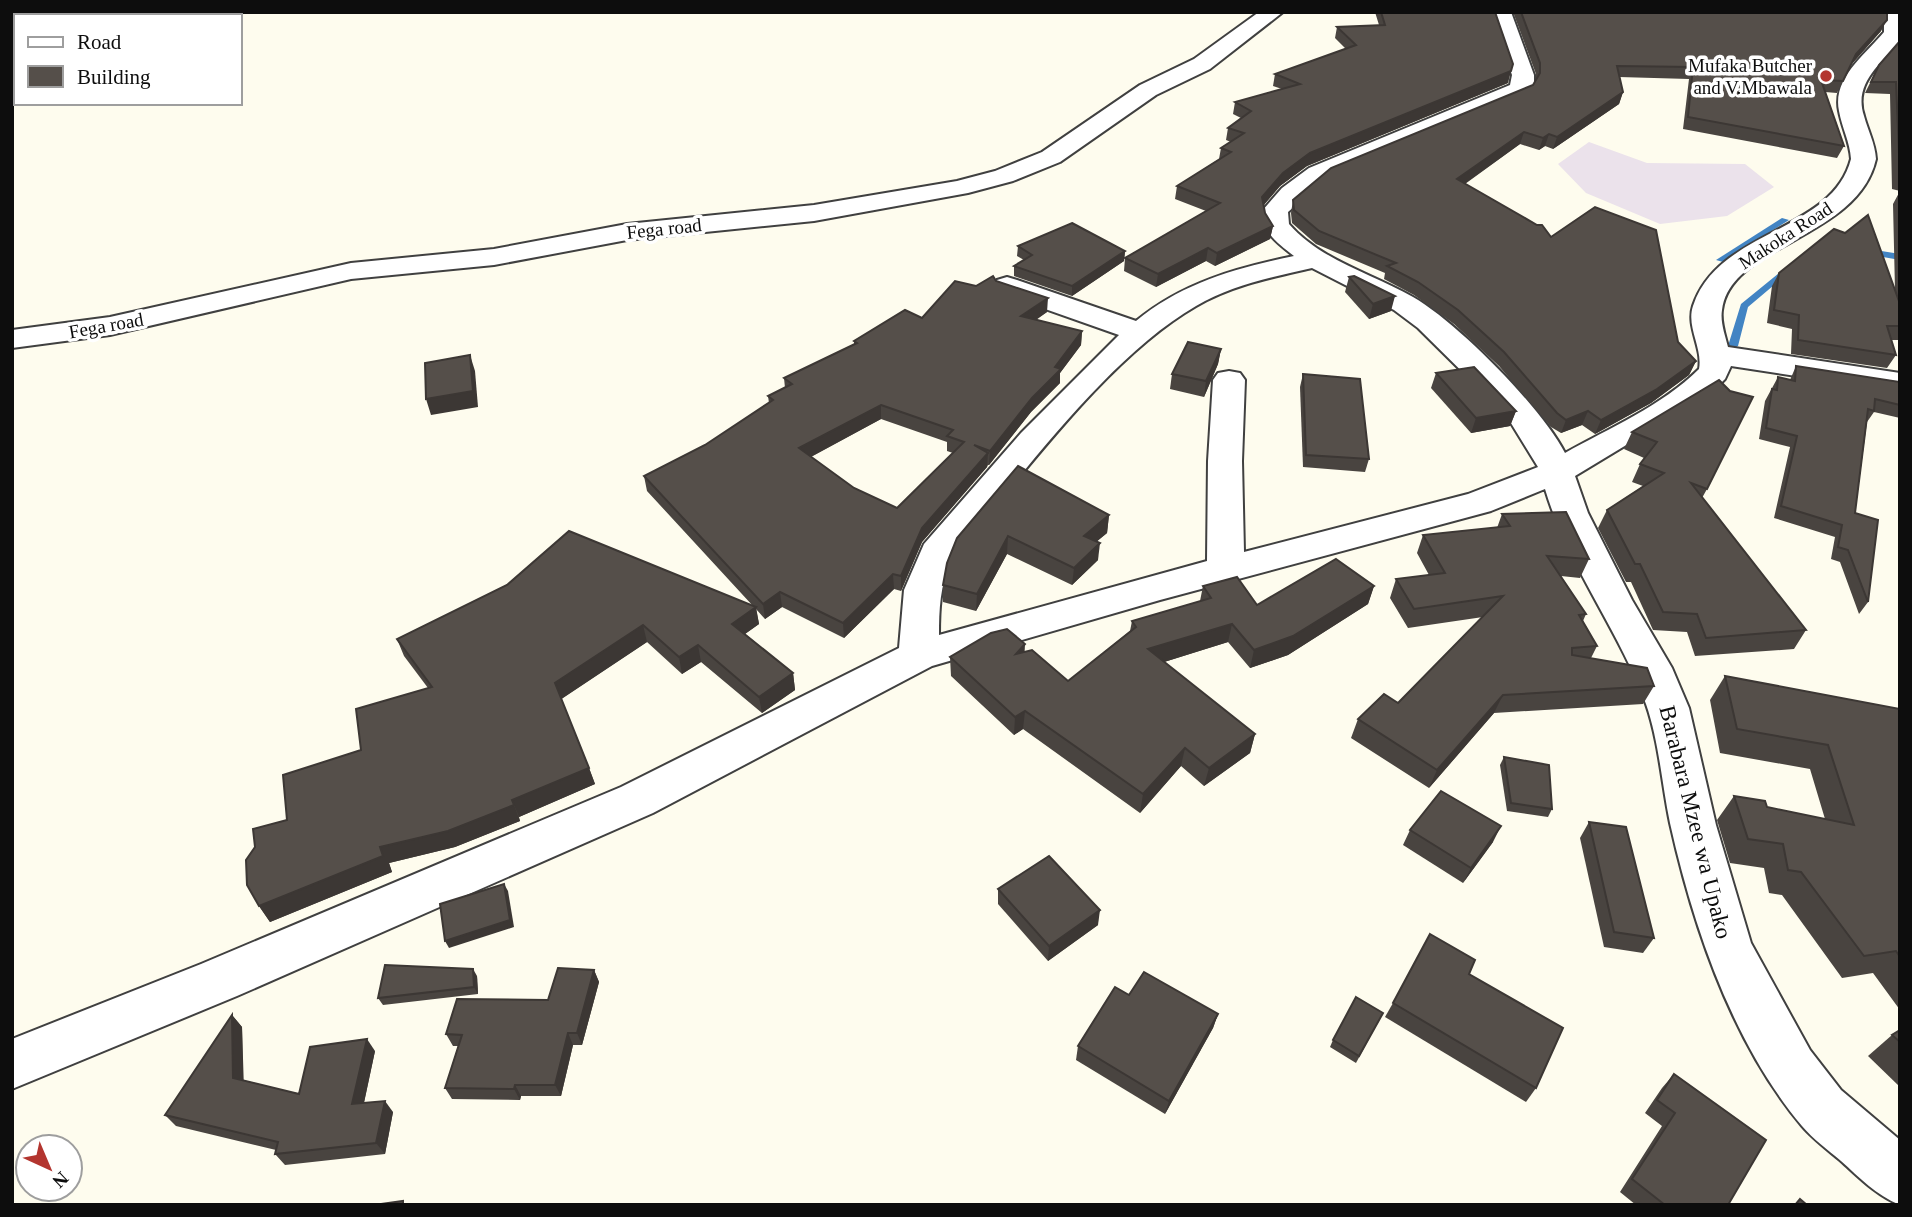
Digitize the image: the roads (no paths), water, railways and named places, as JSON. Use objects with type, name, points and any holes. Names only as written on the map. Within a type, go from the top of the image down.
[{"type":"street","name":"Fega road","points":[[12,339],[120,324],[351,271],[484,258],[627,232],[814,213],[970,185],[1013,173],[1051,156],[1148,90],[1202,64],[1273,12]]},
{"type":"street","name":"Barabara Mzee wa Upako","points":[[1501,12],[1523,75],[1519,90],[1318,173],[1292,192],[1275,211],[1276,225],[1286,237],[1316,259],[1404,303],[1429,322],[1518,408],[1542,442],[1557,472],[1570,513],[1613,601],[1652,668],[1668,708],[1693,825],[1727,946],[1749,992],[1791,1068],[1822,1109],[1900,1177]]},
{"type":"street","name":"Makoka Road","points":[[1716,354],[1706,316],[1707,305],[1722,281],[1735,265],[1754,252],[1830,208],[1860,170],[1863,158],[1861,141],[1849,106],[1850,93],[1858,73],[1895,33],[1894,12]]},
{"type":"street","points":[[919,655],[919,599],[924,575],[936,553],[1067,402],[1141,333],[1187,299],[1226,282],[1316,259]]},
{"type":"street","points":[[1007,286],[1141,333]]},
{"type":"street","points":[[12,1064],[219,980],[637,800],[919,655],[1441,514],[1557,472],[1698,388],[1714,372],[1716,354],[1900,383]]},
{"type":"street","points":[[1226,570],[1225,461],[1229,380]]},
{"type":"waterway","points":[[1720,260],[1785,220]]},
{"type":"waterway","points":[[1869,252],[1900,257]]},
{"type":"waterway","points":[[1733,346],[1744,306],[1790,267]]},
{"type":"place","name":"Mufaka Butcher and V.Mbawala","points":[[1826,76]]}]
